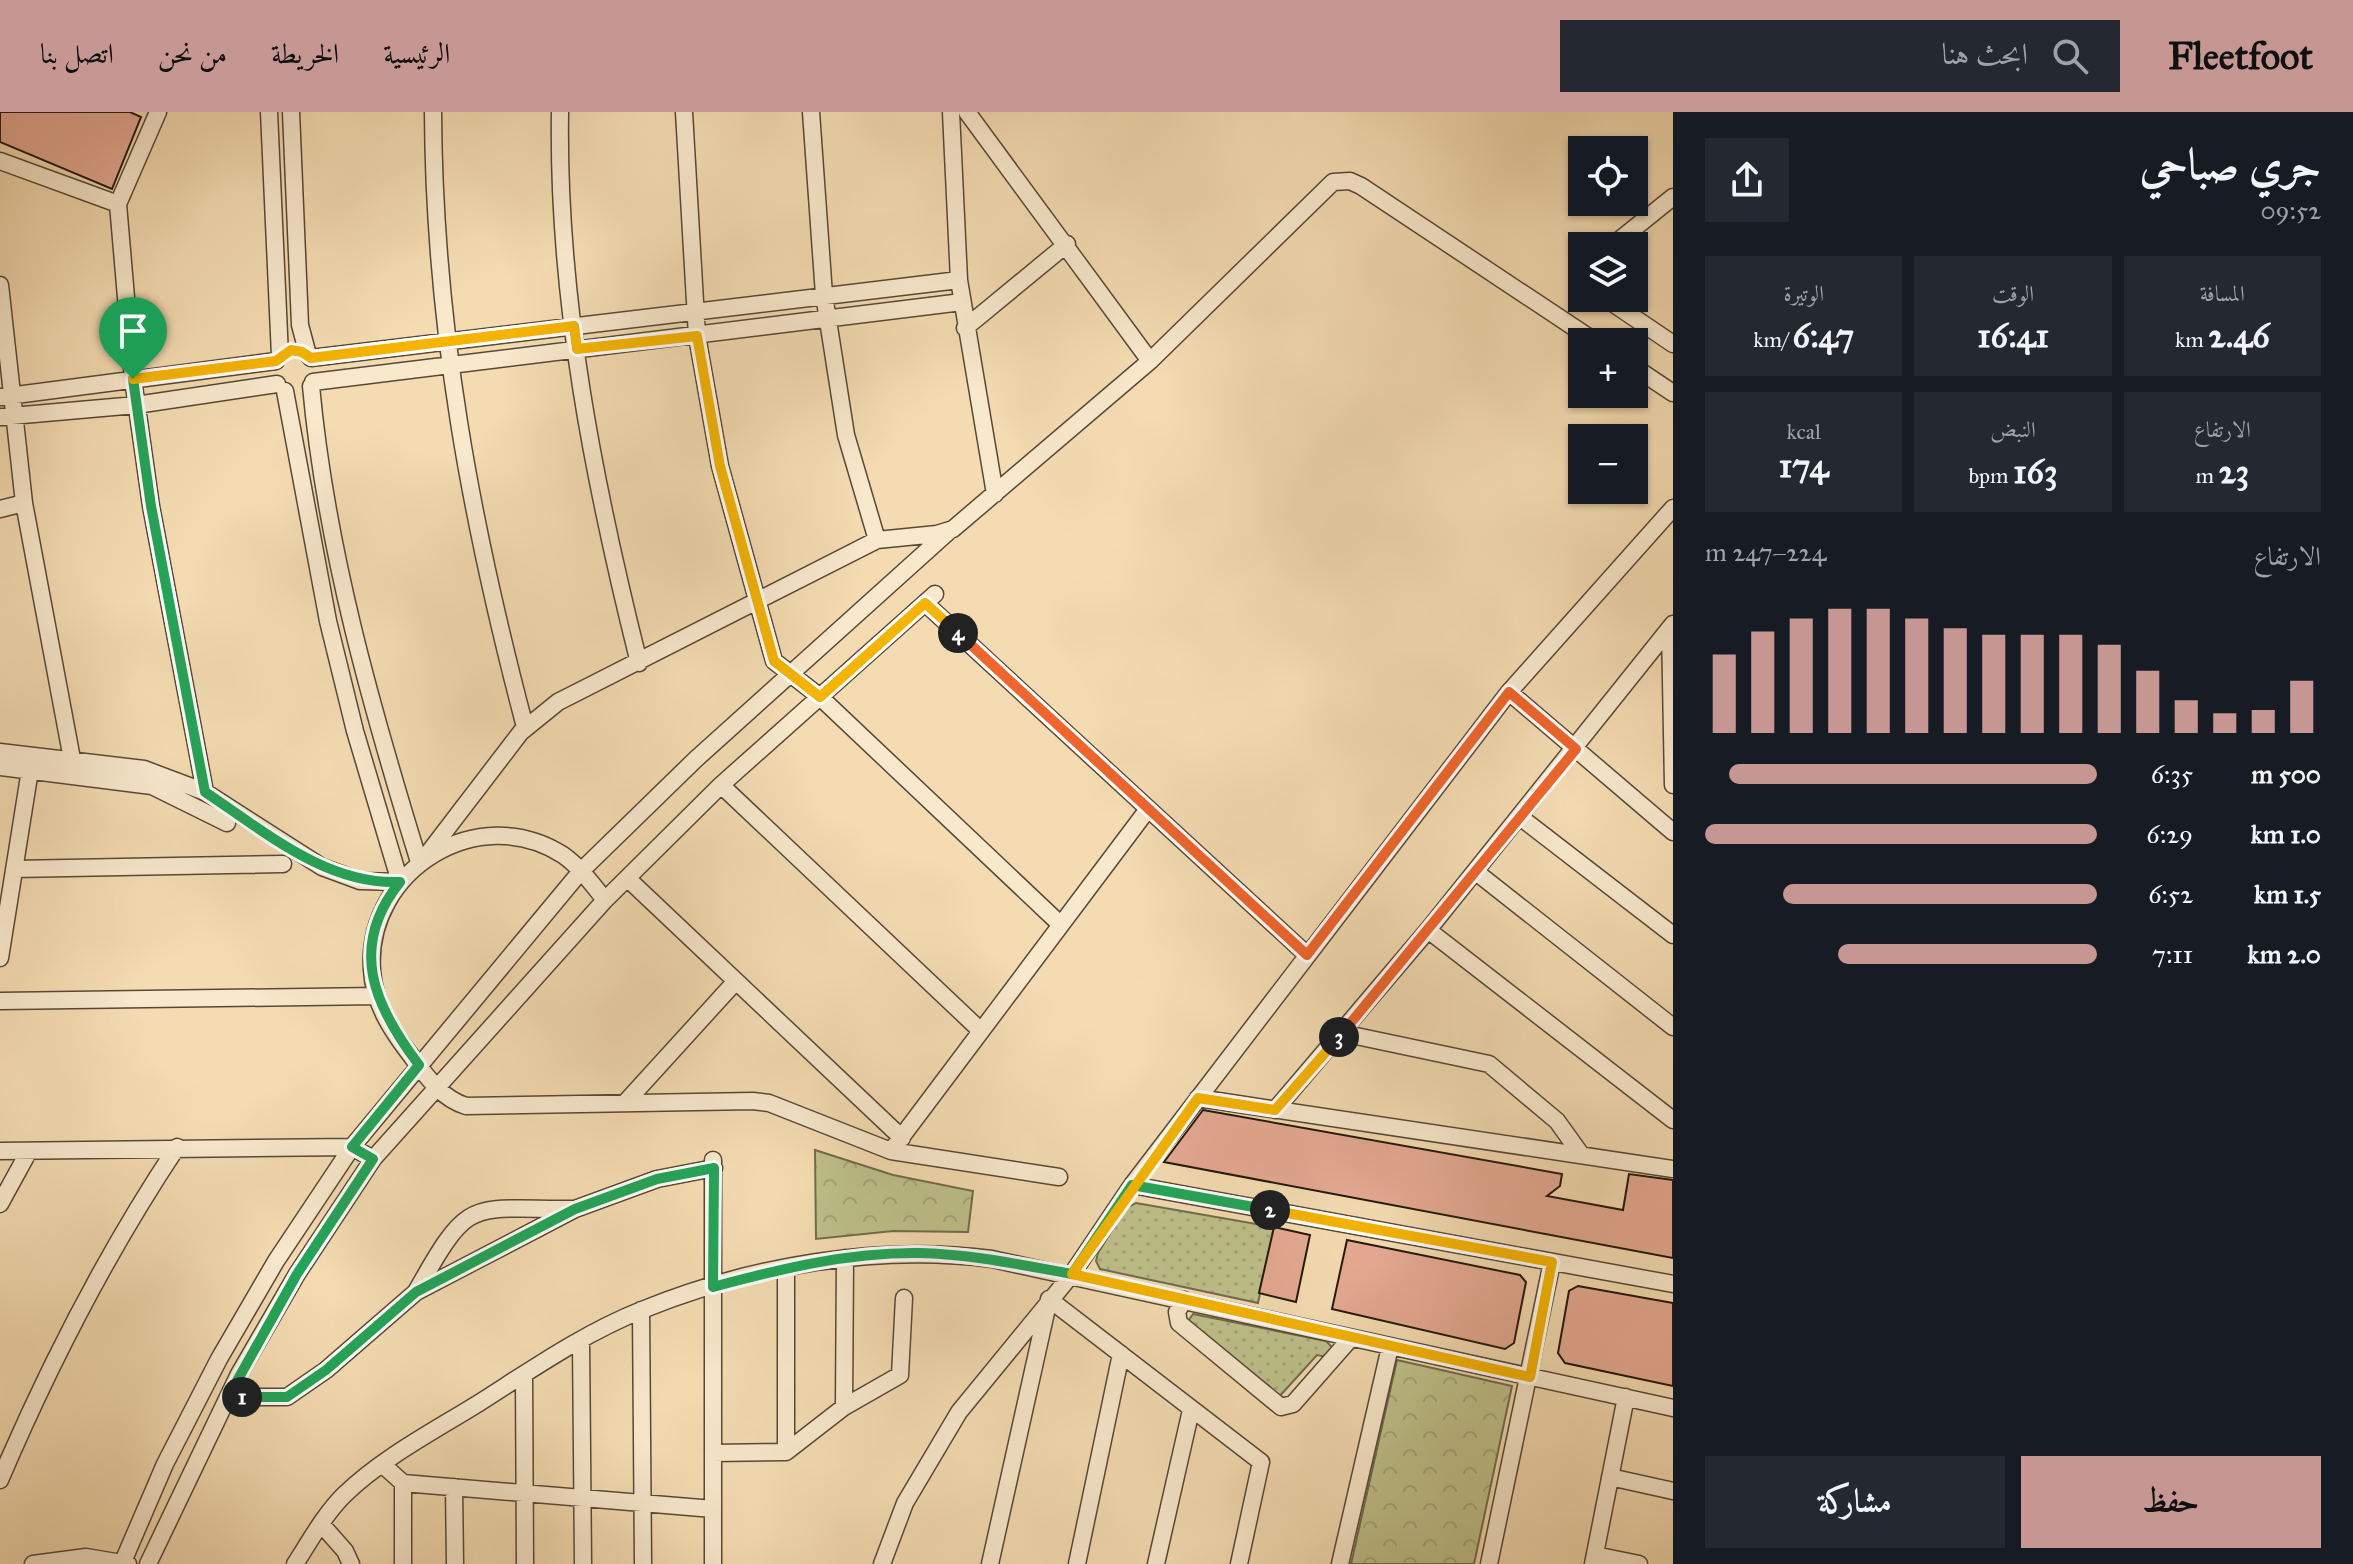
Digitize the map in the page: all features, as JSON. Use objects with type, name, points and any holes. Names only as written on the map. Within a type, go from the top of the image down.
[{"type":"street","points":[[158,112],[118,204],[136,405],[151,506],[205,792]]},
{"type":"street","points":[[269,112],[278,358],[273,372],[281,388],[328,621],[355,731],[400,882]]},
{"type":"street","points":[[291,112],[300,325],[316,370],[312,384],[329,513],[349,614],[376,722],[421,861]]},
{"type":"street","points":[[433,112],[433,192],[447,341],[467,481],[487,580],[525,727]]},
{"type":"street","points":[[560,112],[577,349],[605,519],[639,663]]},
{"type":"street","points":[[684,112],[697,336],[720,466],[774,661],[820,697],[1061,925]]},
{"type":"street","points":[[811,112],[827,320],[846,435],[877,540]]},
{"type":"street","points":[[951,112],[959,280],[995,494]]},
{"type":"street","points":[[967,112],[1067,244],[1150,361]]},
{"type":"street","points":[[0,161],[118,204]]},
{"type":"street","points":[[33,1564],[69,1557],[124,1563],[165,1464],[219,1359],[276,1261],[352,1147],[581,871],[790,674],[953,529],[1150,361],[1325,188],[1342,180],[1361,186],[1575,328]]},
{"type":"street","points":[[1629,232],[1673,197]]},
{"type":"street","points":[[965,328],[1067,244]]},
{"type":"street","points":[[6,396],[278,358],[291,350],[310,356],[959,280]]},
{"type":"street","points":[[0,285],[7,417],[72,759]]},
{"type":"street","points":[[7,417],[281,388],[298,393],[312,384],[450,365],[962,302]]},
{"type":"street","points":[[1626,312],[1673,344]]},
{"type":"street","points":[[1648,376],[1673,393]]},
{"type":"street","points":[[0,509],[24,503]]},
{"type":"street","points":[[882,1564],[905,1503],[959,1412],[1072,1274],[1132,1185],[1509,692],[1673,508]]},
{"type":"street","points":[[953,529],[937,534],[877,540],[758,604],[558,702],[525,727],[421,861],[400,882],[383,909],[376,929],[372,971],[377,996],[393,1031],[438,1090],[454,1102],[466,1106],[769,1103],[896,1144],[1059,1177]]},
{"type":"street","points":[[148,1564],[228,1397],[297,1274],[373,1159],[605,900],[721,785],[930,598],[1148,809],[1307,955]]},
{"type":"street","points":[[1275,1110],[1476,872],[1672,626]]},
{"type":"street","points":[[1672,626],[1673,785]]},
{"type":"street","points":[[1509,692],[1673,832]]},
{"type":"street","points":[[0,752],[144,769],[205,792],[322,867],[360,881],[400,882]]},
{"type":"street","points":[[0,767],[152,786],[227,823]]},
{"type":"street","points":[[0,958],[30,770]]},
{"type":"street","points":[[721,785],[981,1031]]},
{"type":"street","points":[[896,1144],[1148,809]]},
{"type":"street","points":[[1520,817],[1673,935]]},
{"type":"street","points":[[421,861],[461,841],[503,836],[544,845],[581,871],[605,900]]},
{"type":"street","points":[[14,869],[283,864]]},
{"type":"street","points":[[1476,872],[1673,1027]]},
{"type":"street","points":[[627,878],[736,981],[896,1144]]},
{"type":"street","points":[[1428,930],[1673,1120]]},
{"type":"street","points":[[625,1103],[736,981]]},
{"type":"street","points":[[0,1001],[377,996]]},
{"type":"street","points":[[1342,1033],[1489,1064],[1557,1121],[1580,1153]]},
{"type":"street","points":[[1198,1098],[1672,1165]]},
{"type":"street","points":[[0,1480],[58,1350],[130,1217],[177,1147]]},
{"type":"street","points":[[0,1151],[352,1147],[373,1159]]},
{"type":"street","points":[[0,1204],[29,1151]]},
{"type":"street","points":[[228,1397],[287,1397],[326,1370],[416,1292],[575,1209],[657,1179],[714,1164],[713,1564]]},
{"type":"street","points":[[1132,1185],[1673,1284]]},
{"type":"street","points":[[416,1292],[444,1242],[468,1215],[487,1209],[575,1209]]},
{"type":"street","points":[[295,1564],[346,1493],[383,1465],[581,1340],[641,1310],[713,1287],[786,1268],[845,1258],[916,1253],[962,1255],[1072,1274],[1673,1408]]},
{"type":"street","points":[[844,1407],[845,1258]]},
{"type":"street","points":[[1489,1564],[1552,1262]]},
{"type":"street","points":[[786,1268],[786,1452]]},
{"type":"street","points":[[713,1453],[786,1452],[844,1407],[900,1375],[904,1298]]},
{"type":"street","points":[[1049,1299],[1261,1462],[1239,1564]]},
{"type":"street","points":[[990,1564],[1049,1299]]},
{"type":"street","points":[[1184,1300],[1177,1312],[1179,1323],[1281,1407],[1293,1404],[1351,1338]]},
{"type":"street","points":[[641,1310],[643,1564]]},
{"type":"street","points":[[581,1340],[583,1564]]},
{"type":"street","points":[[1340,1564],[1390,1347]]},
{"type":"street","points":[[1077,1564],[1121,1354]]},
{"type":"street","points":[[524,1375],[525,1564]]},
{"type":"street","points":[[1626,1397],[1594,1559],[1639,1564]]},
{"type":"street","points":[[1156,1564],[1191,1410]]},
{"type":"street","points":[[383,1465],[403,1483],[713,1509]]},
{"type":"street","points":[[1610,1477],[1673,1491]]},
{"type":"street","points":[[403,1483],[403,1564]]},
{"type":"street","points":[[454,1487],[455,1564]]},
{"type":"street","points":[[322,1525],[345,1551],[351,1564]]},
{"type":"green space","points":[[815,1150],[893,1175],[973,1191],[968,1232],[893,1231],[816,1239]]},
{"type":"green space","points":[[1136,1203],[1274,1227],[1258,1303],[1100,1269],[1096,1261],[1098,1253],[1126,1208]]},
{"type":"green space","points":[[1193,1314],[1326,1341],[1333,1348],[1326,1357],[1317,1355],[1277,1399],[1186,1324]]},
{"type":"green space","points":[[1397,1360],[1512,1386],[1474,1564],[1351,1564]]},
{"type":"building","points":[[0,112],[130,112],[141,117],[112,189],[0,142]]},
{"type":"building","points":[[1203,1110],[1562,1174],[1560,1186],[1547,1196],[1623,1210],[1629,1174],[1673,1180],[1673,1258],[1164,1162]]},
{"type":"building","points":[[1274,1227],[1310,1235],[1296,1302],[1259,1293]]},
{"type":"building","points":[[1347,1240],[1520,1275],[1526,1282],[1514,1343],[1505,1349],[1332,1309]]},
{"type":"building","points":[[1578,1286],[1673,1303],[1673,1386],[1565,1363],[1558,1353],[1569,1291]]},
{"type":"route","points":[[133,379],[151,506],[205,792],[322,867],[360,881],[400,882],[383,909],[376,929],[372,971],[382,1012],[419,1065],[352,1147],[373,1159],[297,1274],[228,1397],[287,1397],[326,1370],[416,1292],[575,1209],[657,1179],[714,1168],[713,1287],[786,1268],[845,1258],[916,1253],[992,1259],[1072,1274],[1132,1185],[1552,1262],[1530,1377],[1072,1274],[1112,1214],[1132,1185],[1198,1098],[1275,1110],[1576,749],[1509,692],[1307,955],[925,603],[820,697],[774,661],[720,466],[697,336],[577,349],[574,326],[311,358],[291,350],[276,361],[133,379]]}]
